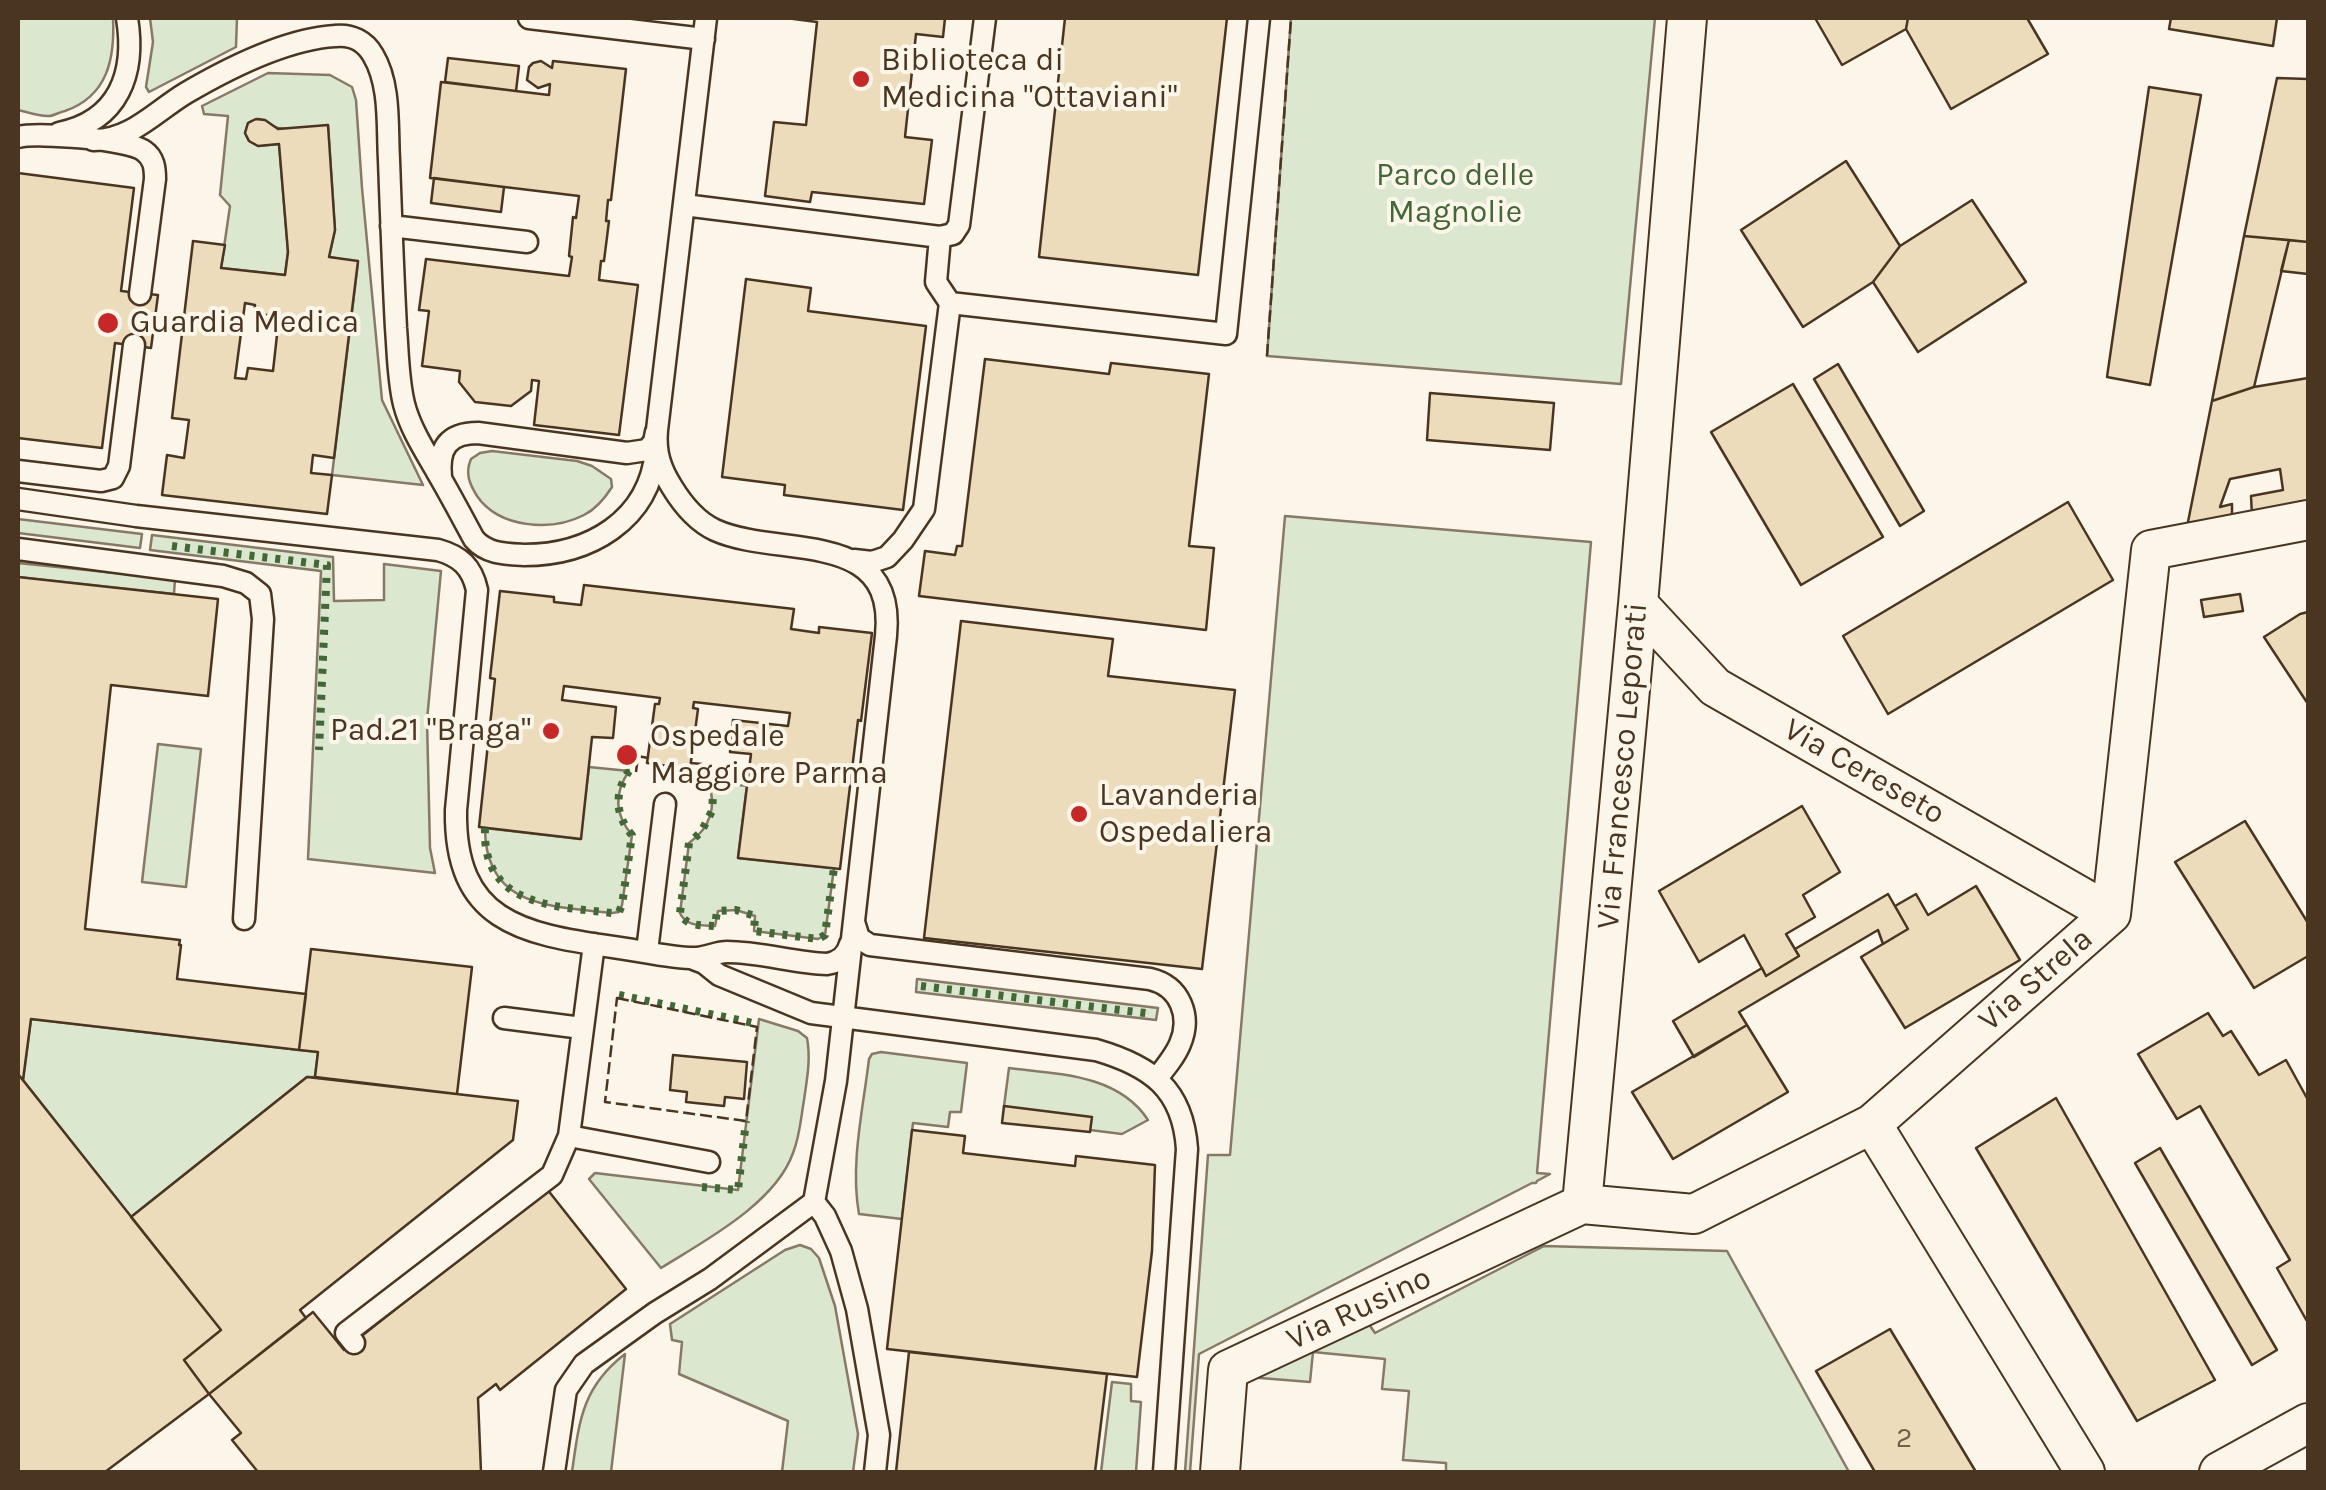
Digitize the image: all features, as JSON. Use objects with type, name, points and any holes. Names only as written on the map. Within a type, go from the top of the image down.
[{"type":"street","name":"Via Francesco Leporati","points":[[1582,1204],[1687,18]]},
{"type":"street","name":"Via Strela","points":[[1872,1124],[2111,914],[2150,550],[2308,520]]},
{"type":"street","name":"Via Cereseto","points":[[1638,604],[1715,687],[2111,914]]},
{"type":"street","points":[[1582,1204],[1694,1214],[1872,1124],[2085,1472]]},
{"type":"street","name":"Via Rusino","points":[[1220,1472],[1228,1370],[1582,1204]]},
{"type":"street","points":[[2219,1472],[2308,1423]]},
{"type":"lane","points":[[46,134],[84,124],[116,98],[129,60],[127,18]]},
{"type":"lane","points":[[450,553],[481,548],[546,554],[572,549],[607,535],[640,499],[651,476],[705,28],[529,18]]},
{"type":"lane","points":[[684,205],[940,237],[953,234],[959,225],[984,18]]},
{"type":"lane","points":[[950,302],[1226,334],[1259,18]]},
{"type":"lane","points":[[93,140],[116,139],[186,93],[264,55],[310,40],[336,35],[350,37],[371,51],[382,81],[386,110],[403,399],[410,422],[481,548],[456,810],[459,857],[470,884],[500,917],[540,934],[690,958],[719,975],[811,1013],[1096,1050],[1134,1064],[1157,1078],[1178,1106],[1187,1149],[1164,1472]]},
{"type":"lane","points":[[18,134],[93,140],[139,147],[147,152],[154,164],[155,179],[140,294]]},
{"type":"lane","points":[[391,226],[527,242]]},
{"type":"lane","points":[[656,439],[663,472],[678,497],[711,528],[867,562],[887,557],[904,540],[924,509],[950,302],[936,282],[940,237]]},
{"type":"lane","points":[[18,470],[101,481],[113,478],[119,466],[134,346]]},
{"type":"lane","points":[[444,485],[441,454],[452,439],[464,434],[637,453],[656,439]]},
{"type":"lane","points":[[18,499],[438,550],[465,564],[477,590]]},
{"type":"lane","points":[[18,548],[206,573],[246,582],[260,594],[263,620],[244,919]]},
{"type":"lane","points":[[554,1472],[566,1390],[584,1364],[710,1279],[814,1202],[836,1081],[887,628],[883,596],[876,581],[849,558]]},
{"type":"lane","points":[[647,951],[665,804]]},
{"type":"lane","points":[[854,918],[856,933],[870,946],[1163,982],[1180,1001],[1185,1025],[1180,1046],[1157,1078]]},
{"type":"lane","points":[[690,958],[726,952],[827,964],[845,956],[851,943]]},
{"type":"lane","points":[[354,1343],[346,1333],[552,1175],[569,1136],[594,944]]},
{"type":"lane","points":[[504,1018],[582,1028]]},
{"type":"lane","points":[[569,1136],[709,1162]]},
{"type":"lane","points":[[814,1202],[841,1251],[854,1294],[879,1435],[875,1472]]},
{"type":"green space","points":[[18,18],[113,18],[110,61],[100,86],[91,96],[50,116],[18,110]]},
{"type":"green space","points":[[150,18],[237,18],[236,47],[149,92],[146,87],[153,42]]},
{"type":"green space","name":"Parco delle Magnolie","points":[[1291,18],[1655,18],[1621,384],[1267,356]]},
{"type":"green space","points":[[268,73],[330,75],[352,87],[382,400],[423,485],[332,475],[358,262],[329,257],[335,230],[328,126],[283,129],[261,119],[248,123],[245,133],[249,141],[258,146],[279,144],[288,252],[285,275],[221,268],[230,206],[220,195],[228,116],[204,114],[202,106]]},
{"type":"green space","points":[[492,451],[577,461],[611,479],[612,487],[592,510],[571,520],[541,525],[512,521],[487,507],[469,478],[471,459]]},
{"type":"green space","points":[[1285,516],[1591,542],[1537,1173],[1550,1174],[1199,1354],[1190,1472],[1185,1472],[1208,1155],[1230,1155]]},
{"type":"green space","points":[[18,519],[142,534],[140,548],[18,533]]},
{"type":"green space","points":[[152,535],[333,557],[334,601],[384,600],[384,564],[441,571],[427,720],[430,848],[435,873],[308,859],[321,571],[150,550]]},
{"type":"green space","points":[[18,563],[175,579],[174,594],[18,577]]},
{"type":"green space","points":[[158,744],[201,749],[186,887],[142,882]]},
{"type":"green space","points":[[589,767],[629,771],[618,804],[632,835],[619,912],[566,908],[526,898],[496,874],[488,854],[485,828],[580,839]]},
{"type":"green space","points":[[708,781],[747,786],[738,858],[834,868],[825,935],[818,939],[754,931],[755,916],[736,910],[718,911],[715,926],[683,918],[680,913],[689,843],[703,830],[712,807]]},
{"type":"green space","points":[[917,979],[1158,1008],[1156,1020],[916,992]]},
{"type":"green space","points":[[31,1019],[318,1052],[315,1077],[307,1077],[131,1217],[23,1080]]},
{"type":"green space","points":[[759,1019],[798,1031],[807,1038],[807,1077],[793,1153],[771,1189],[755,1205],[661,1268],[589,1179],[595,1173],[738,1190]]},
{"type":"green space","points":[[881,1052],[967,1063],[961,1112],[950,1112],[948,1127],[913,1123],[902,1219],[859,1214],[858,1137],[869,1059]]},
{"type":"green space","points":[[1009,1068],[1066,1075],[1103,1085],[1120,1093],[1148,1120],[1122,1134],[1090,1130],[1004,1106]]},
{"type":"green space","points":[[800,1245],[819,1258],[835,1306],[858,1434],[853,1472],[782,1472],[788,1421],[679,1374],[682,1342],[672,1340],[670,1324],[785,1250]]},
{"type":"green space","points":[[1544,1246],[1727,1251],[1849,1472],[1446,1472],[1446,1463],[1403,1460],[1409,1391],[1382,1389],[1385,1359],[1313,1352],[1310,1382],[1248,1377],[1366,1320],[1375,1333]]},
{"type":"green space","points":[[625,1354],[611,1472],[572,1472],[581,1421],[591,1393]]},
{"type":"green space","points":[[1112,1382],[1131,1384],[1131,1401],[1141,1402],[1136,1472],[1101,1472]]},
{"type":"building","name":"Biblioteca di Medicina \"Ottaviani\"","points":[[786,18],[945,18],[943,37],[916,34],[905,137],[932,140],[924,204],[812,192],[810,202],[765,196],[774,122],[806,125],[817,22]]},
{"type":"building","points":[[1065,18],[1227,18],[1198,275],[1039,257]]},
{"type":"building","points":[[1815,18],[1908,18],[1906,29],[1842,65]]},
{"type":"building","points":[[1908,18],[2027,18],[2048,54],[1951,109],[1906,29]]},
{"type":"building","points":[[2171,18],[2277,18],[2273,46],[2169,29]]},
{"type":"building","points":[[448,58],[519,66],[516,91],[445,82]]},
{"type":"building","points":[[541,61],[552,68],[553,61],[626,69],[599,280],[638,285],[619,435],[534,425],[539,381],[532,380],[531,391],[511,406],[475,402],[459,382],[460,371],[422,366],[429,311],[419,310],[426,259],[569,276],[573,217],[576,218],[579,196],[430,178],[441,82],[549,95],[550,84],[538,88],[527,80],[529,67]]},
{"type":"building","points":[[2277,78],[2308,79],[2308,242],[2244,236]]},
{"type":"building","points":[[2149,87],[2201,95],[2150,385],[2107,377]]},
{"type":"building","points":[[265,120],[278,129],[328,125],[335,230],[329,257],[358,261],[334,458],[313,455],[311,473],[332,475],[327,514],[162,495],[167,455],[184,458],[189,420],[172,418],[193,241],[225,245],[221,268],[285,275],[288,252],[279,144],[258,146],[249,141],[245,133],[248,123]],"holes":[[[245,303],[255,305],[254,313],[279,317],[273,371],[248,368],[246,379],[235,378]]]},
{"type":"building","points":[[1846,161],[1900,246],[1873,282],[1803,327],[1741,230]]},
{"type":"building","name":"Guardia Medica","points":[[18,173],[134,188],[121,291],[158,295],[151,348],[115,343],[102,448],[18,438]]},
{"type":"building","points":[[434,178],[504,187],[501,212],[431,203]]},
{"type":"building","points":[[1972,200],[2026,282],[1918,352],[1873,282],[1900,246]]},
{"type":"building","points":[[2244,236],[2289,240],[2254,387],[2212,401]]},
{"type":"building","points":[[2289,240],[2308,242],[2308,274],[2281,271]]},
{"type":"building","points":[[746,279],[811,288],[808,311],[926,326],[903,510],[784,495],[785,485],[722,477]]},
{"type":"building","points":[[985,359],[1109,374],[1111,363],[1209,374],[1189,546],[1214,548],[1206,630],[919,596],[925,551],[955,555],[957,546],[962,546]]},
{"type":"building","points":[[1838,364],[1924,511],[1900,526],[1814,379]]},
{"type":"building","points":[[2308,378],[2308,505],[2252,516],[2251,496],[2283,490],[2280,469],[2230,479],[2220,507],[2232,504],[2232,519],[2187,527],[2212,401],[2254,387]]},
{"type":"building","points":[[1793,384],[1883,537],[1801,585],[1711,432]]},
{"type":"building","points":[[1430,393],[1554,403],[1550,450],[1427,440]]},
{"type":"building","points":[[2068,502],[2113,580],[1888,714],[1843,636]]},
{"type":"building","points":[[18,577],[218,599],[208,696],[111,685],[85,929],[180,940],[177,979],[306,994],[299,1050],[31,1019],[23,1080],[18,1074]]},
{"type":"building","name":"Pad.21 \"Braga\"","points":[[584,585],[794,609],[791,629],[819,633],[819,627],[872,633],[840,869],[738,858],[751,754],[730,752],[733,720],[788,726],[790,713],[694,702],[693,708],[698,709],[690,769],[647,763],[655,704],[659,704],[660,698],[564,686],[562,700],[616,707],[613,738],[592,737],[581,839],[479,827],[500,591],[554,597],[554,602],[581,605]]},
{"type":"building","points":[[2240,594],[2243,611],[2204,617],[2201,600]]},
{"type":"building","points":[[2308,612],[2308,704],[2264,637]]},
{"type":"building","name":"Lavanderia Ospedaliera","points":[[961,621],[1113,639],[1108,676],[1235,690],[1202,969],[924,938]]},
{"type":"building","points":[[1802,806],[1840,872],[1803,895],[1815,917],[1786,934],[1799,956],[1766,976],[1744,935],[1699,962],[1659,891]]},
{"type":"building","points":[[2245,821],[2308,923],[2308,956],[2254,988],[2175,862]]},
{"type":"building","points":[[1976,886],[2020,960],[1905,1028],[1861,957],[1908,929],[1895,906],[1916,894],[1928,915]]},
{"type":"building","points":[[1888,894],[1908,929],[1883,944],[1878,930],[1739,1012],[1747,1025],[1694,1057],[1673,1021],[1762,968],[1766,976],[1799,956],[1795,949]]},
{"type":"building","points":[[311,949],[472,967],[457,1094],[315,1077],[318,1052],[299,1050]]},
{"type":"building","points":[[2208,1013],[2223,1036],[2231,1031],[2259,1075],[2286,1060],[2308,1100],[2308,1323],[2277,1268],[2290,1260],[2200,1106],[2177,1119],[2138,1054]]},
{"type":"building","points":[[1747,1025],[1788,1092],[1673,1159],[1632,1092]]},
{"type":"building","points":[[673,1055],[747,1062],[744,1099],[725,1097],[724,1106],[686,1102],[687,1092],[670,1090]]},
{"type":"building","points":[[18,1074],[221,1330],[184,1360],[209,1394],[105,1472],[18,1472]]},
{"type":"building","points":[[307,1077],[518,1101],[513,1140],[300,1310],[306,1318],[209,1394],[184,1360],[221,1330],[131,1217]]},
{"type":"building","points":[[2056,1098],[2215,1380],[2137,1421],[1976,1148]]},
{"type":"building","points":[[1004,1106],[1092,1117],[1090,1132],[1002,1123]]},
{"type":"building","points":[[912,1130],[965,1136],[963,1153],[1075,1166],[1076,1156],[1155,1165],[1152,1251],[1137,1377],[887,1349]]},
{"type":"building","points":[[2160,1148],[2277,1350],[2252,1365],[2135,1163]]},
{"type":"building","points":[[547,1189],[626,1289],[500,1390],[496,1384],[478,1398],[481,1472],[258,1472],[232,1440],[241,1433],[209,1394],[313,1312],[344,1350]]},
{"type":"building","points":[[1890,1329],[1976,1472],[1875,1472],[1816,1371]]},
{"type":"building","points":[[909,1352],[1107,1374],[1095,1472],[896,1472]]},
{"type":"hedge","points":[[172,546],[327,565],[319,750]]},
{"type":"hedge","points":[[485,828],[487,854],[495,874],[509,888],[546,904],[619,912],[632,835],[618,804],[624,779],[629,771],[636,772]]},
{"type":"hedge","points":[[701,780],[708,781],[713,795],[712,811],[701,832],[689,843],[680,913],[686,921],[715,926],[717,911],[736,910],[755,916],[754,931],[818,939],[825,935],[834,868]]},
{"type":"hedge","points":[[921,986],[1153,1014]]},
{"type":"hedge","points":[[619,995],[758,1024]]},
{"type":"hedge","points":[[702,1187],[738,1190],[746,1121]]},
{"type":"fence","points":[[1267,356],[1291,18]]},
{"type":"fence","points":[[636,772],[638,756],[648,758]]},
{"type":"fence","points":[[691,763],[702,764],[701,780]]},
{"type":"fence","points":[[617,998],[757,1027],[746,1121],[605,1102],[617,998]]},
{"type":"place","name":"Biblioteca di Medicina \"Ottaviani\"","points":[[861,79]]},
{"type":"place","name":"Guardia Medica","points":[[108,323]]},
{"type":"place","name":"Pad.21 \"Braga\"","points":[[551,731]]},
{"type":"place","name":"Ospedale Maggiore Parma","points":[[627,755]]},
{"type":"place","name":"Lavanderia Ospedaliera","points":[[1079,814]]}]
